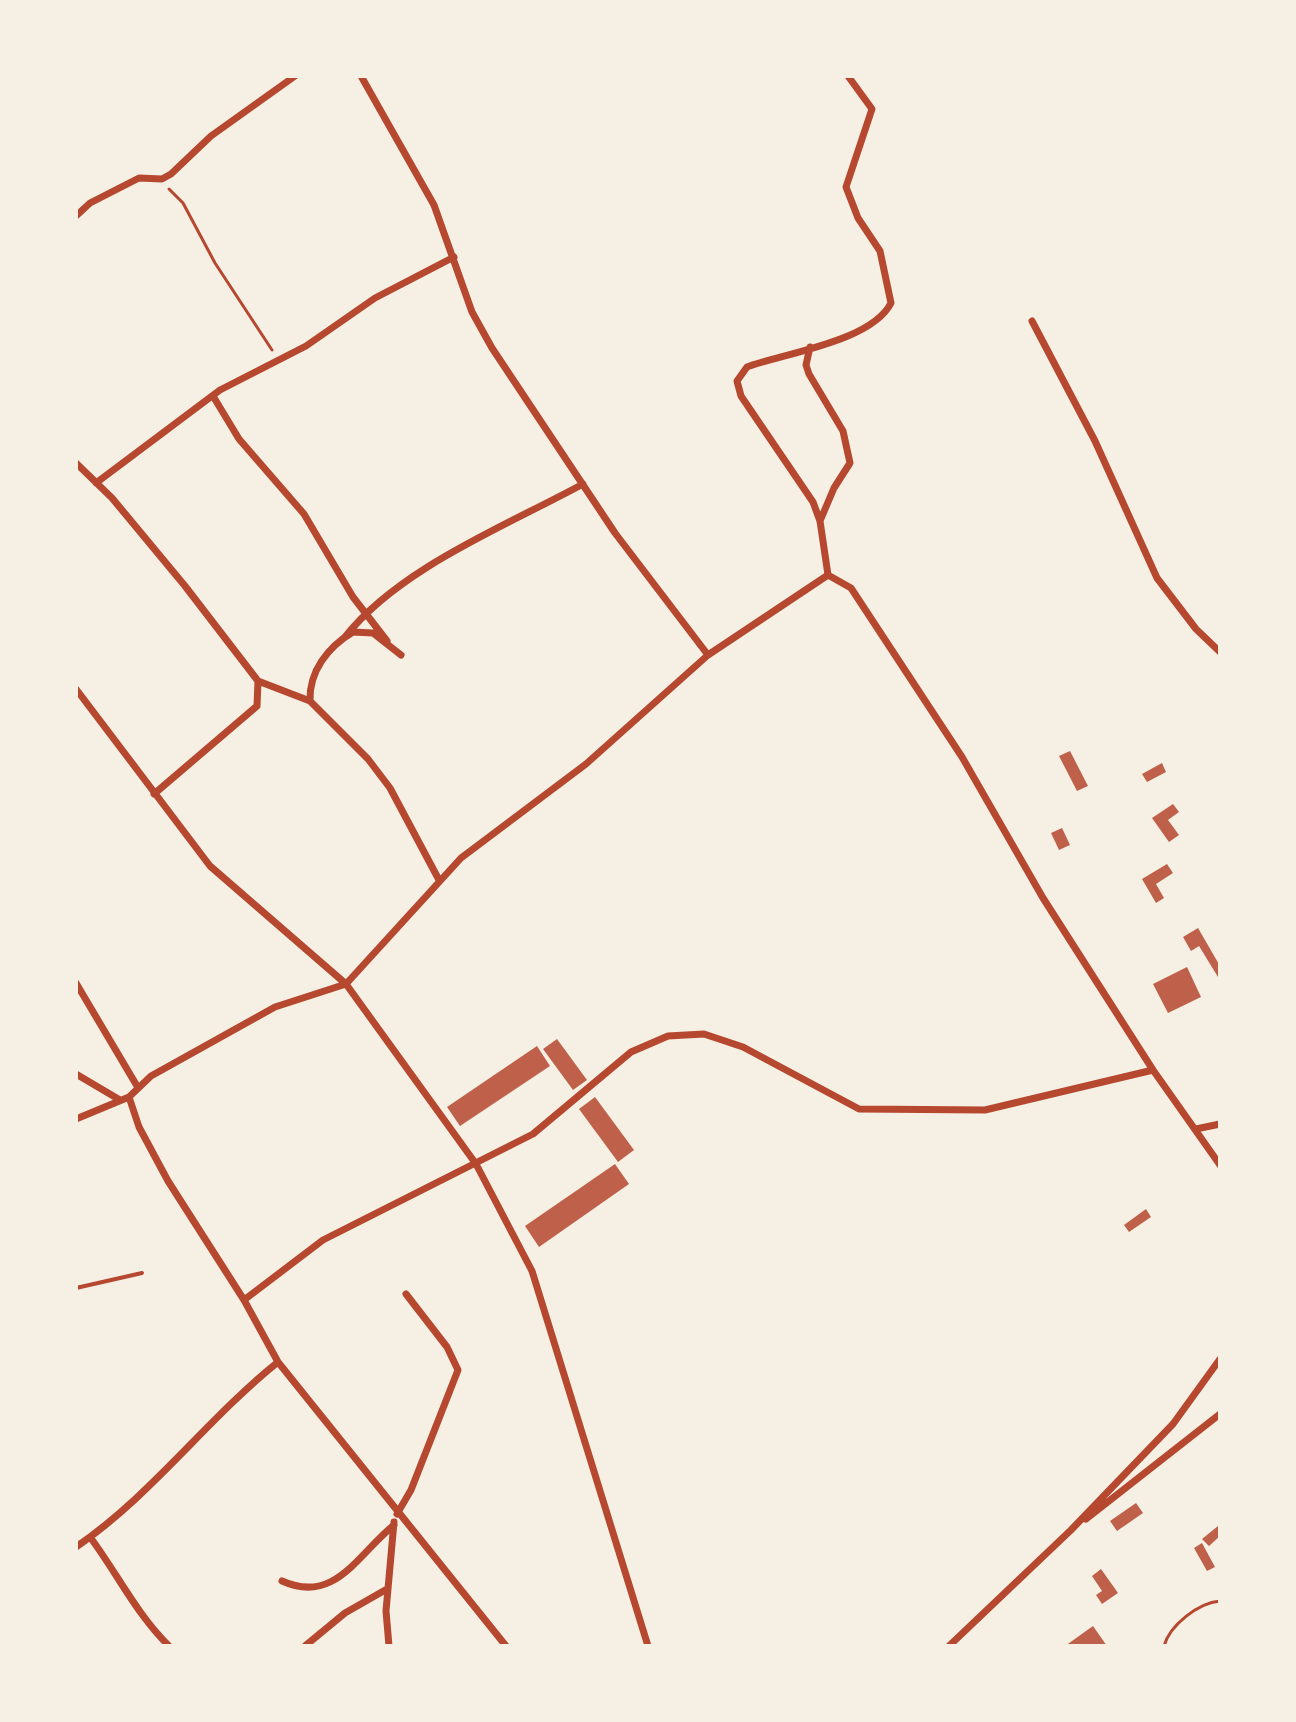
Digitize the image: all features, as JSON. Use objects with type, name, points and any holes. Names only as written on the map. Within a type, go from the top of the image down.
[{"type":"street","points":[[76,216],[90,203],[139,178],[162,179],[185,163],[211,136],[295,76]]},
{"type":"street","points":[[361,76],[434,205],[472,312],[523,399],[615,533],[708,655]]},
{"type":"street","points":[[828,575],[820,521],[813,502],[741,396],[737,381],[747,367],[865,329],[891,303],[880,251],[858,218],[847,194],[872,109],[848,76]]},
{"type":"street","points":[[96,483],[213,396],[306,346],[375,298],[454,257]]},
{"type":"street","points":[[1032,321],[1095,441],[1157,578],[1196,629],[1220,652]]},
{"type":"street","points":[[810,347],[806,365],[809,374],[843,431],[850,463],[834,488],[820,521]]},
{"type":"street","points":[[213,396],[239,439],[304,514],[366,613],[401,655]]},
{"type":"street","points":[[76,463],[185,586],[258,681],[310,701],[368,759],[390,788],[439,880]]},
{"type":"street","points":[[310,701],[312,677],[324,656],[366,613],[417,575],[583,484]]},
{"type":"street","points":[[76,1119],[129,1097],[137,1086],[275,1007],[346,984],[439,880],[498,827],[631,727],[708,655],[828,575]]},
{"type":"street","points":[[828,575],[851,588],[962,757],[1043,898],[1153,1070],[1220,1165]]},
{"type":"street","points":[[345,637],[363,631],[387,641]]},
{"type":"street","points":[[154,794],[257,706],[258,681]]},
{"type":"street","points":[[76,689],[210,866],[346,984],[476,1164],[532,1271],[648,1646]]},
{"type":"street","points":[[76,983],[137,1086]]},
{"type":"street","points":[[244,1300],[323,1240],[533,1134],[631,1052],[668,1036],[704,1034],[743,1047],[859,1109],[985,1110],[1153,1070]]},
{"type":"street","points":[[76,1074],[120,1100]]},
{"type":"street","points":[[129,1097],[139,1127],[168,1181],[244,1300],[278,1362],[396,1513],[506,1646]]},
{"type":"street","points":[[1196,1129],[1220,1124]]},
{"type":"street","points":[[389,1646],[387,1589],[396,1513],[411,1490],[458,1370],[447,1347],[406,1294]]},
{"type":"street","points":[[949,1646],[1071,1530],[1173,1424],[1220,1359]]},
{"type":"street","points":[[76,1547],[161,1477],[235,1397],[278,1362]]},
{"type":"street","points":[[1071,1530],[1135,1484],[1220,1414]]},
{"type":"street","points":[[282,1581],[298,1588],[327,1585],[394,1525]]},
{"type":"street","points":[[90,1537],[118,1574],[146,1622],[169,1646]]},
{"type":"street","points":[[305,1646],[345,1613],[387,1589]]},
{"type":"lane","points":[[76,1288],[142,1273]]},
{"type":"path","points":[[162,179],[183,203],[208,250],[279,360]]},
{"type":"path","points":[[1164,1646],[1172,1627],[1209,1602],[1220,1601]]},
{"type":"building","points":[[1070,751],[1088,786],[1077,791],[1059,756]]},
{"type":"building","points":[[1162,763],[1166,772],[1147,782],[1142,774]]},
{"type":"building","points":[[1173,804],[1179,812],[1168,820],[1179,835],[1169,842],[1152,818]]},
{"type":"building","points":[[1062,828],[1070,845],[1059,850],[1051,833]]},
{"type":"building","points":[[1167,864],[1173,873],[1156,884],[1164,898],[1156,903],[1142,879]]},
{"type":"building","points":[[1198,928],[1220,966],[1218,977],[1199,946],[1191,951],[1183,937]]},
{"type":"building","points":[[1187,967],[1201,997],[1168,1013],[1153,984]]},
{"type":"building","points":[[557,1039],[587,1080],[573,1090],[543,1049]]},
{"type":"building","points":[[537,1046],[550,1066],[460,1126],[447,1107]]},
{"type":"building","points":[[595,1097],[634,1150],[618,1162],[579,1109]]},
{"type":"building","points":[[615,1164],[629,1184],[539,1247],[525,1226]]},
{"type":"building","points":[[1146,1209],[1151,1217],[1129,1232],[1124,1225]]},
{"type":"building","points":[[1136,1503],[1143,1513],[1117,1531],[1110,1521]]},
{"type":"building","points":[[1218,1526],[1220,1536],[1209,1546],[1202,1539]]},
{"type":"building","points":[[1202,1543],[1215,1567],[1207,1571],[1194,1548]]},
{"type":"building","points":[[1101,1569],[1118,1593],[1102,1604],[1096,1595],[1102,1591],[1092,1576]]},
{"type":"building","points":[[1093,1626],[1107,1646],[1065,1646]]}]
